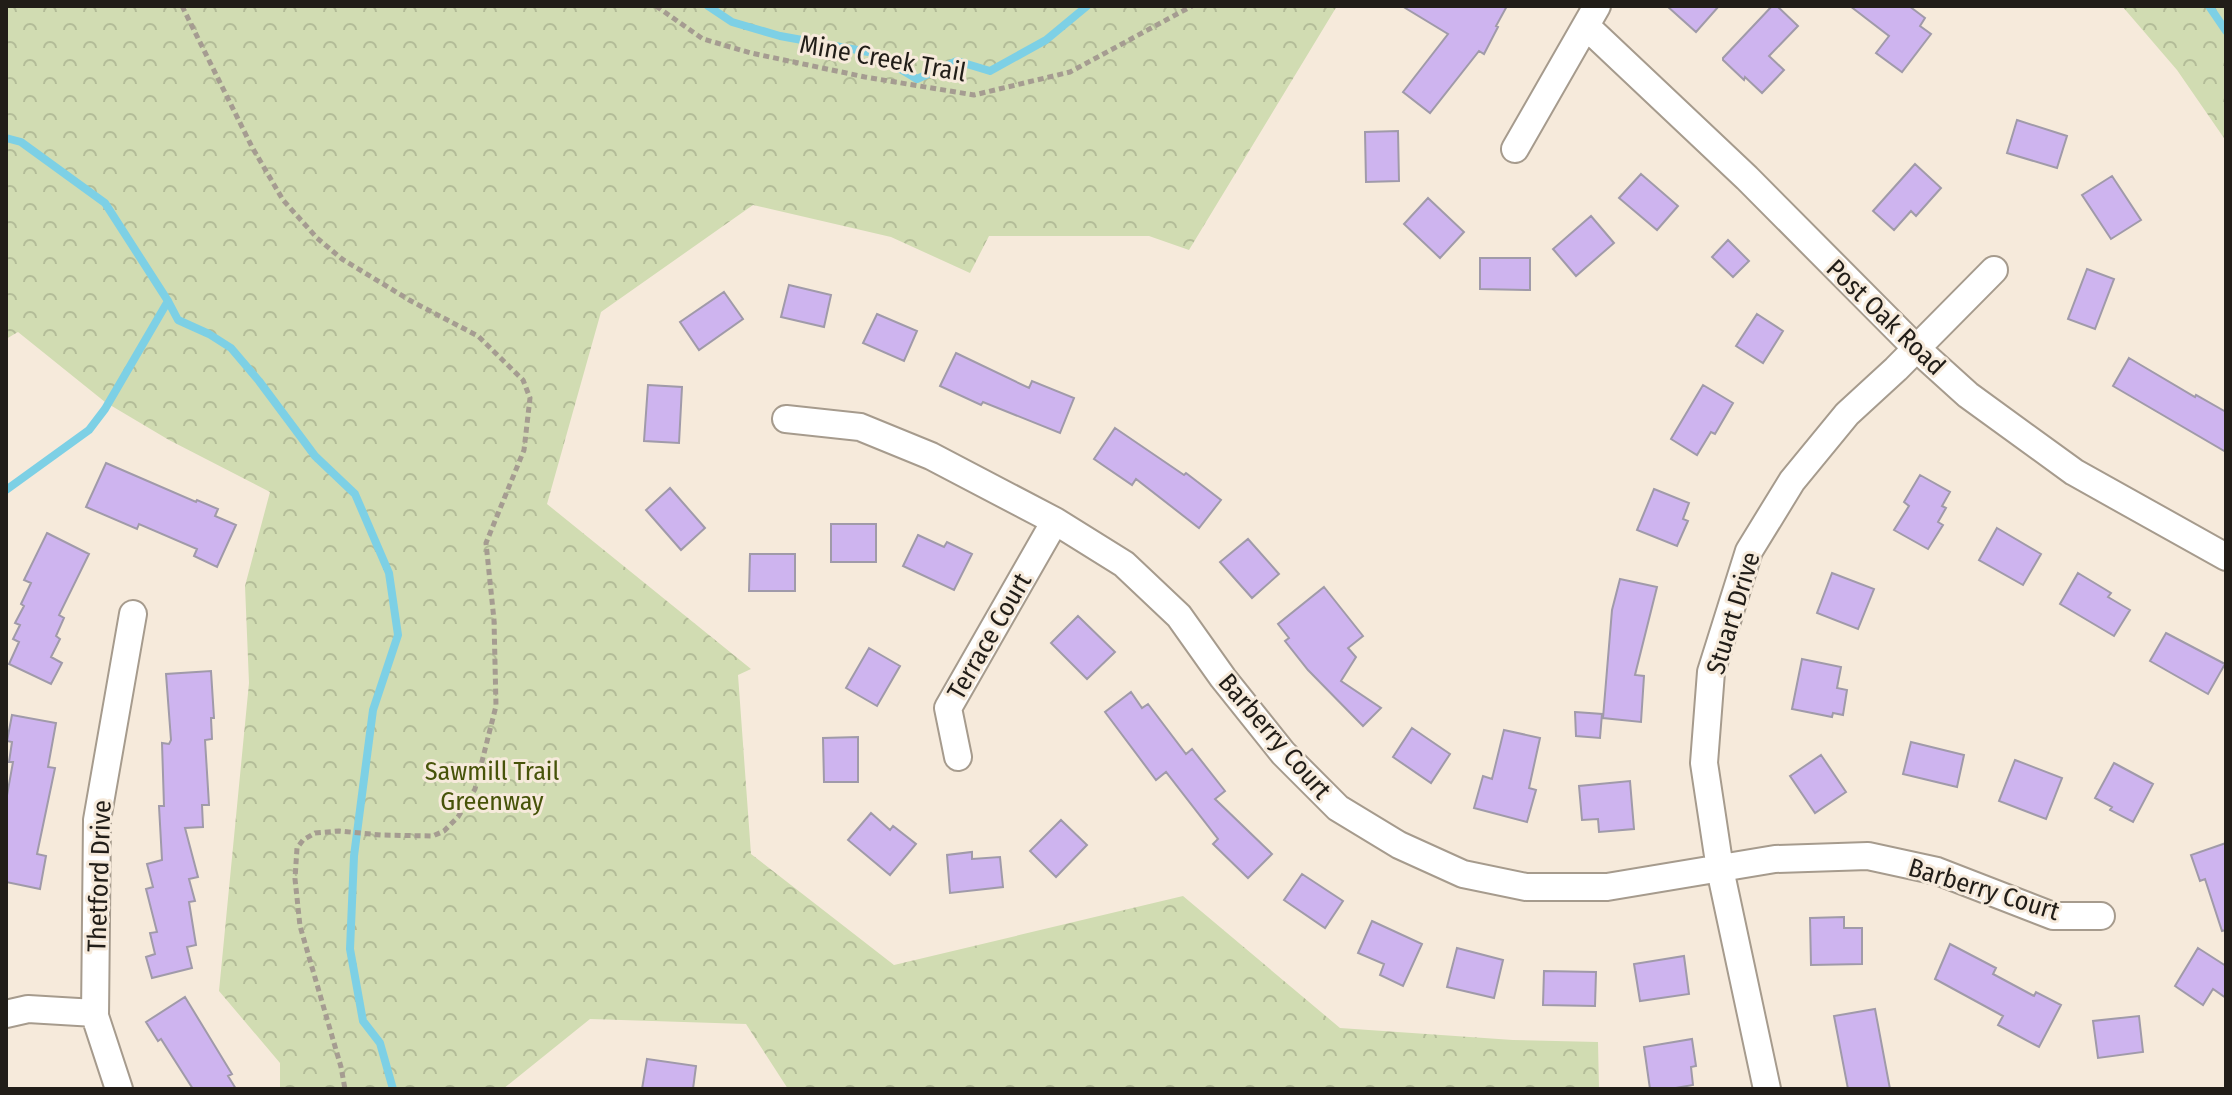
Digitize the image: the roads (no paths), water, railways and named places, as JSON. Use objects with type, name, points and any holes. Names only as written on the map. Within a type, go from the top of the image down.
[{"type":"street","points":[[1515,149],[1592,16]]},
{"type":"street","name":"Post Oak Road","points":[[1592,16],[1747,178],[1916,348],[1968,395],[2074,472],[2226,557]]},
{"type":"street","name":"Stuart Drive","points":[[1767,1089],[1720,869],[1704,763],[1711,672],[1749,551],[1792,481],[1847,414],[1994,270]]},
{"type":"street","name":"Barberry Court","points":[[786,419],[860,427],[931,456],[1055,521],[1124,564],[1179,616],[1223,678],[1283,753],[1338,808],[1399,845],[1463,874],[1526,887],[1607,887],[1775,859],[1868,856],[1937,871],[2053,916],[2101,916]]},
{"type":"street","name":"Terrace Court","points":[[958,757],[948,708],[1055,521]]},
{"type":"street","name":"Thetford Drive","points":[[119,1089],[95,1013],[97,820],[133,614]]},
{"type":"street","points":[[6,1014],[28,1009],[95,1013]]},
{"type":"waterway","points":[[708,6],[732,22],[780,36],[874,53],[917,79],[957,61],[990,71],[1046,40],[1087,6]]},
{"type":"waterway","points":[[2209,6],[2226,31]]},
{"type":"waterway","points":[[6,138],[21,142],[105,203],[178,320],[231,348],[315,456],[355,494],[389,573],[398,635],[373,710],[354,856],[350,949],[363,1021],[380,1043],[393,1089]]},
{"type":"waterway","points":[[6,490],[89,430],[105,409],[168,301]]},
{"type":"park label","name":"Sawmill Trail Greenway","points":[[492,786]]}]
